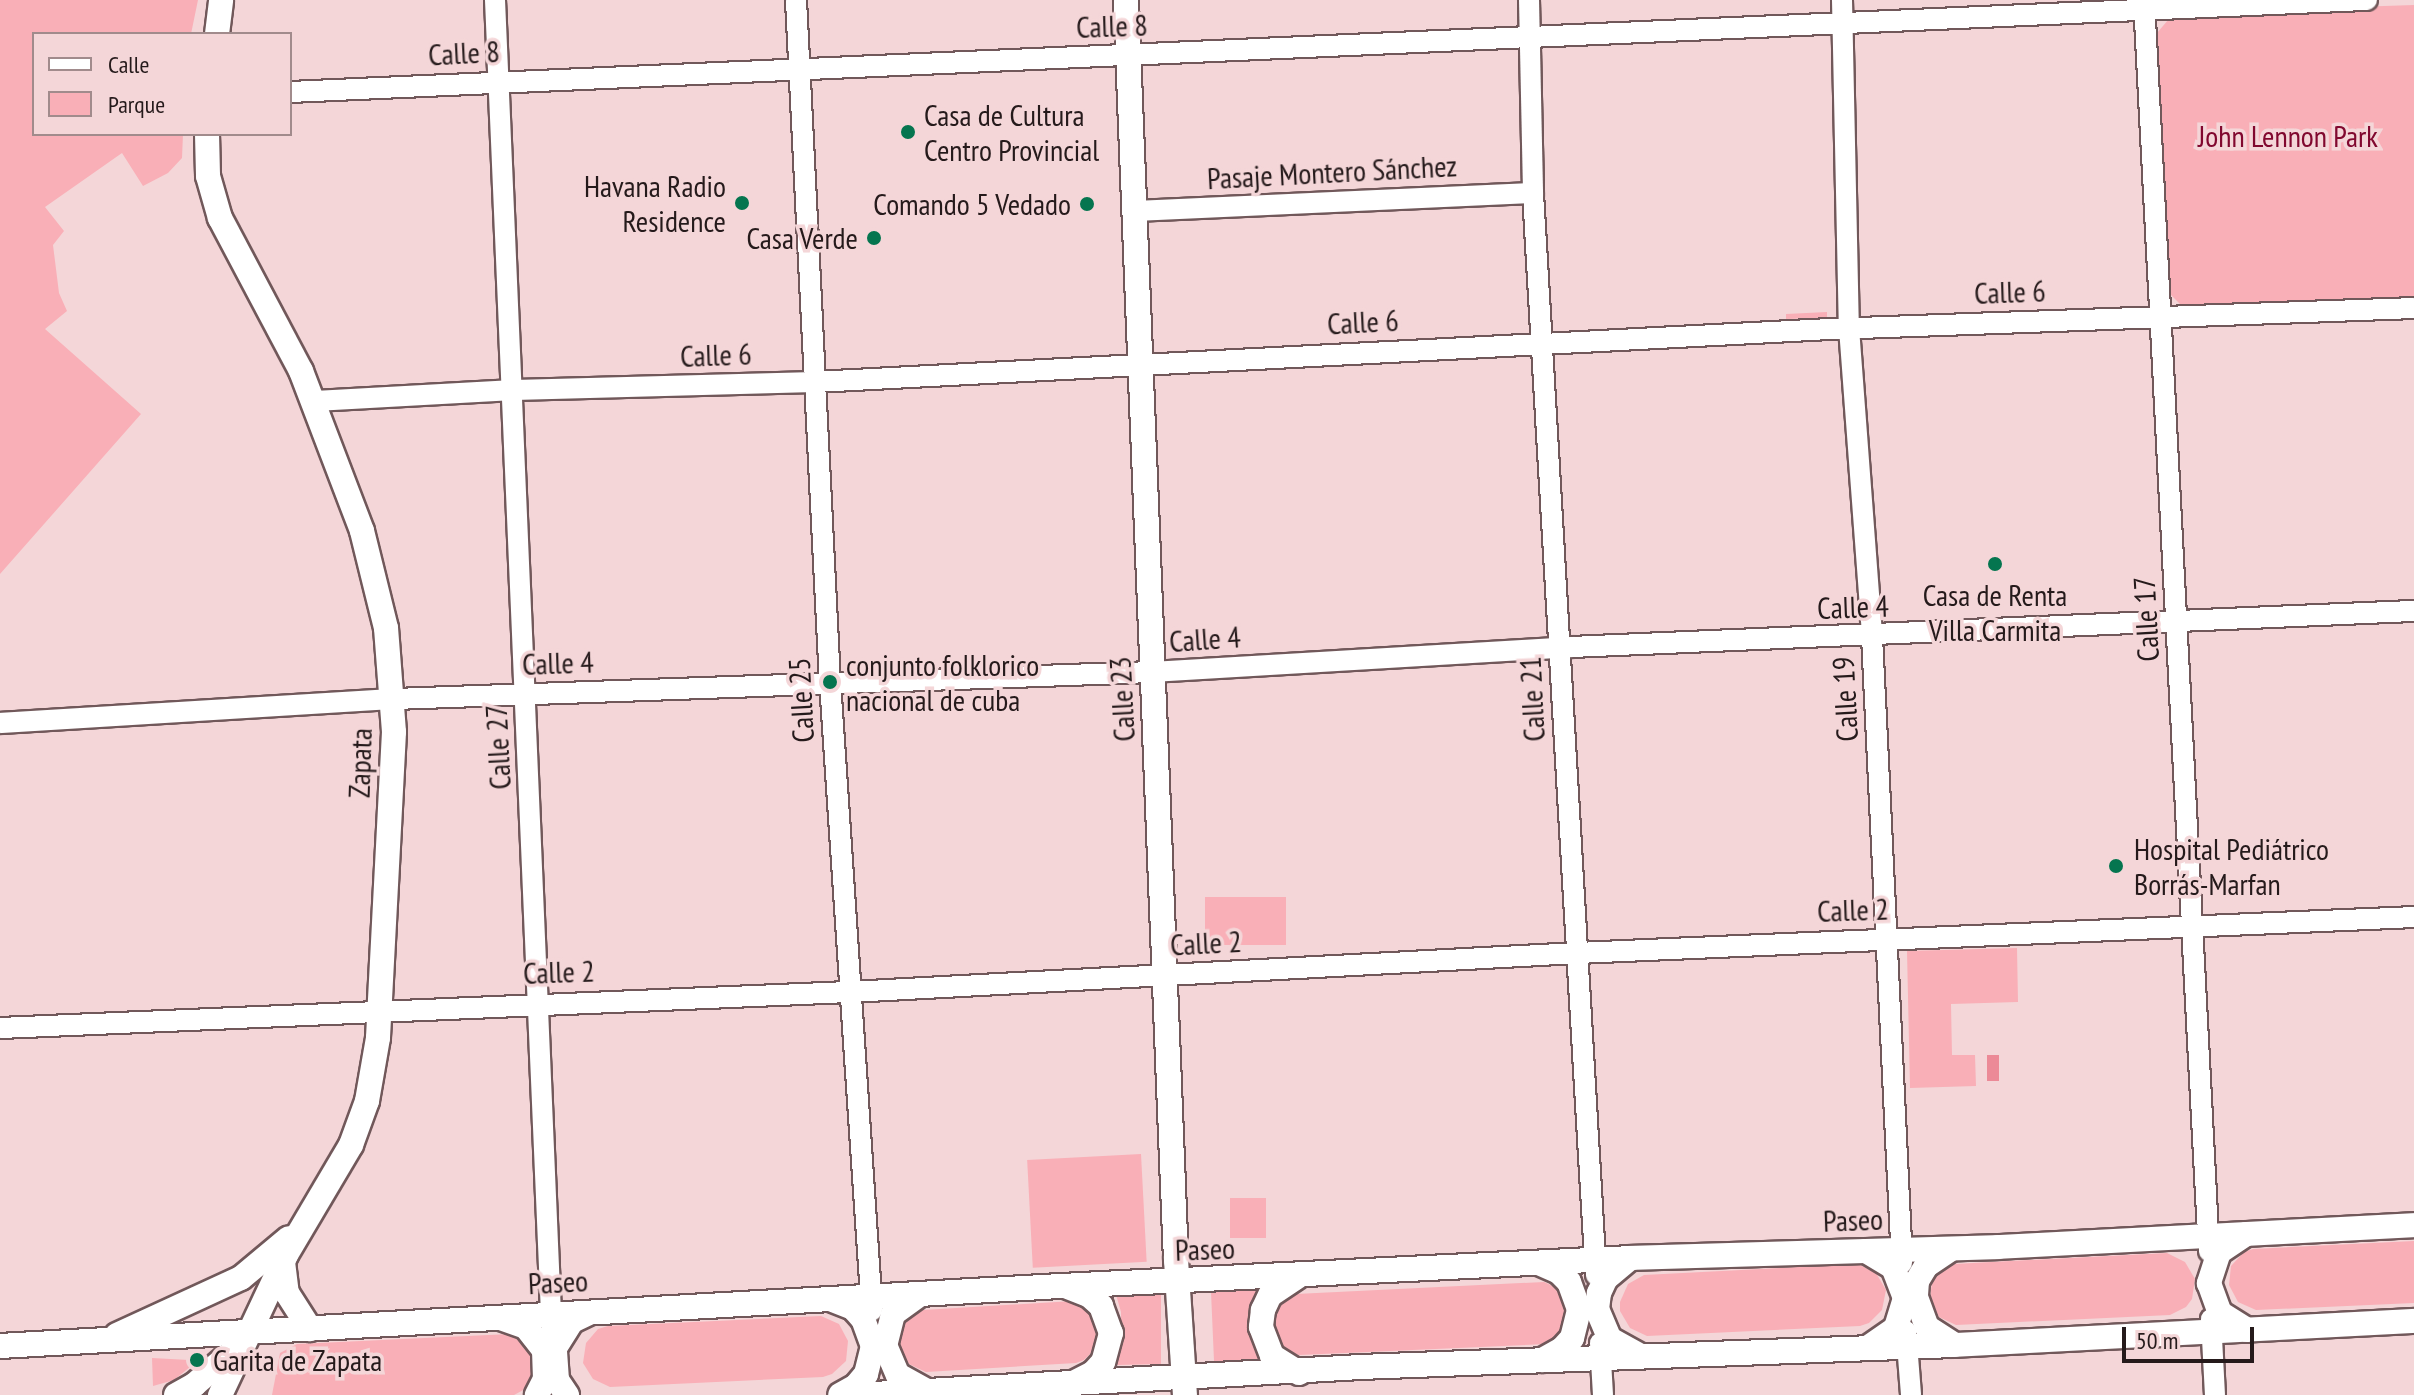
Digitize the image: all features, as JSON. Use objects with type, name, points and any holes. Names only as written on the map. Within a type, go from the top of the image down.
[{"type":"main road","points":[[217,32],[221,0]]},
{"type":"main road","name":"Calle 23","points":[[1126,0],[1178,1281],[1185,1386]]},
{"type":"main road","name":"Zapata","points":[[207,136],[208,176],[220,218],[315,401],[369,553],[381,601],[394,699],[376,1061],[363,1114],[351,1145],[283,1262],[220,1395]]},
{"type":"main road","points":[[104,1341],[241,1278],[274,1252],[308,1215]]},
{"type":"main road","name":"Paseo","points":[[0,1346],[1061,1286],[1297,1277],[1631,1258],[1902,1251],[2414,1225]]},
{"type":"main road","points":[[2247,1330],[2220,1313],[2209,1283],[2219,1252],[2248,1233]]},
{"type":"main road","points":[[1953,1248],[1926,1266],[1917,1281],[1916,1297],[1927,1327],[1954,1345]]},
{"type":"main road","points":[[1866,1251],[1893,1267],[1905,1298],[1896,1328],[1869,1347]]},
{"type":"main road","points":[[1631,1258],[1617,1266],[1606,1278],[1599,1293],[1597,1309],[1601,1325],[1610,1339],[1623,1349],[1638,1354]]},
{"type":"main road","points":[[283,1262],[287,1293],[310,1329]]},
{"type":"main road","points":[[1530,1263],[1559,1272],[1576,1296],[1579,1310],[1572,1338],[1550,1357],[1536,1361]]},
{"type":"main road","points":[[1297,1277],[1282,1284],[1270,1295],[1261,1327],[1272,1356],[1300,1373]]},
{"type":"main road","points":[[1061,1286],[1090,1296],[1101,1306],[1111,1333],[1103,1362],[1081,1381],[1067,1385]]},
{"type":"main road","points":[[919,1295],[893,1314],[885,1345],[898,1375],[926,1390]]},
{"type":"main road","points":[[824,1299],[853,1308],[863,1319],[873,1346],[866,1374],[856,1386],[840,1395]]},
{"type":"main road","points":[[567,1395],[557,1380],[555,1348],[561,1333],[572,1321],[589,1313]]},
{"type":"main road","points":[[495,1317],[526,1327],[544,1350],[545,1379],[537,1395]]},
{"type":"main road","points":[[869,1394],[1067,1385],[1185,1386],[1300,1373],[1638,1354],[1954,1345],[2414,1321]]},
{"type":"main road","points":[[176,1395],[208,1375],[248,1333]]},
{"type":"street","name":"Calle 27","points":[[495,0],[514,390],[550,1315],[556,1395]]},
{"type":"street","name":"Calle 25","points":[[796,0],[830,682],[871,1297],[873,1346],[869,1394]]},
{"type":"street","name":"Calle 21","points":[[1529,0],[1533,193],[1603,1395]]},
{"type":"street","name":"Calle 19","points":[[1842,0],[1849,328],[1872,636],[1911,1395]]},
{"type":"street","name":"Calle 8","points":[[292,92],[1530,38],[2144,4],[2367,0]]},
{"type":"street","name":"Calle 17","points":[[2144,4],[2212,1331]]},
{"type":"street","name":"Pasaje Montero Sánchez","points":[[1134,211],[1533,193]]},
{"type":"street","name":"Calle 6","points":[[315,401],[514,390],[815,382],[1849,328],[2414,308]]},
{"type":"street","name":"Calle 4","points":[[0,723],[394,699],[1153,672],[1559,648],[2414,611]]},
{"type":"street","name":"Calle 2","points":[[0,1028],[850,992],[1577,953],[2414,917]]},
{"type":"street","points":[[2212,1331],[2215,1395]]},
{"type":"green space","points":[[0,0],[198,0],[191,32],[32,32],[32,136],[183,136],[182,158],[168,173],[143,186],[122,153],[45,207],[64,231],[53,245],[59,293],[67,311],[45,329],[141,414],[0,574]]},
{"type":"green space","name":"John Lennon Park","points":[[2414,5],[2414,301],[2186,310],[2170,294],[2157,33],[2174,13]]},
{"type":"green space","points":[[1827,312],[1827,318],[1786,319],[1786,314]]},
{"type":"green space","points":[[1205,897],[1286,897],[1286,945],[1205,945]]},
{"type":"green space","points":[[2017,948],[2018,1002],[1951,1004],[1952,1055],[1975,1055],[1976,1086],[1910,1088],[1907,951]]},
{"type":"green space","points":[[1141,1154],[1147,1262],[1033,1268],[1027,1160]]},
{"type":"green space","points":[[1230,1198],[1266,1198],[1266,1238],[1230,1238]]},
{"type":"green space","points":[[2414,1241],[2414,1303],[2256,1310],[2238,1302],[2229,1285],[2231,1266],[2244,1252],[2253,1249]]},
{"type":"green space","points":[[2167,1253],[2185,1262],[2195,1279],[2192,1299],[2186,1307],[2170,1315],[1956,1325],[1939,1317],[1930,1300],[1932,1281],[1937,1273],[1954,1264]]},
{"type":"green space","points":[[1858,1264],[1876,1273],[1886,1290],[1882,1310],[1869,1323],[1860,1326],[1647,1336],[1630,1328],[1620,1311],[1620,1302],[1628,1284],[1644,1275]]},
{"type":"green space","points":[[1544,1282],[1562,1290],[1572,1308],[1563,1335],[1546,1344],[1299,1355],[1289,1353],[1275,1340],[1272,1321],[1280,1303],[1296,1294]]},
{"type":"green space","points":[[1216,1288],[1258,1290],[1253,1310],[1253,1339],[1260,1362],[1219,1366],[1214,1361],[1211,1292]]},
{"type":"green space","points":[[1115,1291],[1161,1293],[1161,1364],[1116,1365],[1121,1347],[1121,1312]]},
{"type":"green space","points":[[1073,1301],[1091,1310],[1101,1327],[1098,1346],[1084,1360],[1076,1363],[926,1372],[909,1364],[899,1347],[901,1328],[923,1310]]},
{"type":"green space","points":[[821,1316],[839,1324],[848,1341],[846,1361],[832,1374],[823,1377],[610,1387],[593,1379],[583,1363],[586,1343],[598,1329],[608,1326]]},
{"type":"green space","points":[[511,1334],[529,1342],[538,1369],[529,1387],[514,1395],[272,1395],[280,1353],[297,1344]]},
{"type":"green space","points":[[152,1358],[189,1360],[190,1367],[174,1380],[153,1386]]},
{"type":"shaded area","points":[[1987,1055],[1999,1055],[1999,1081],[1987,1081]]},
{"type":"place","name":"Casa de Cultura Centro Provincial","points":[[908,132]]},
{"type":"place","name":"Havana Radio Residence","points":[[742,203]]},
{"type":"place","name":"Comando 5 Vedado","points":[[1087,204]]},
{"type":"place","name":"Casa Verde","points":[[874,238]]},
{"type":"place","name":"Casa de Renta Villa Carmita","points":[[1995,564]]},
{"type":"place","name":"conjunto folklorico nacional de cuba","points":[[830,682]]},
{"type":"place","name":"Hospital Pediátrico Borrás-Marfan","points":[[2116,866]]},
{"type":"place","name":"Garita de Zapata","points":[[197,1360]]}]
